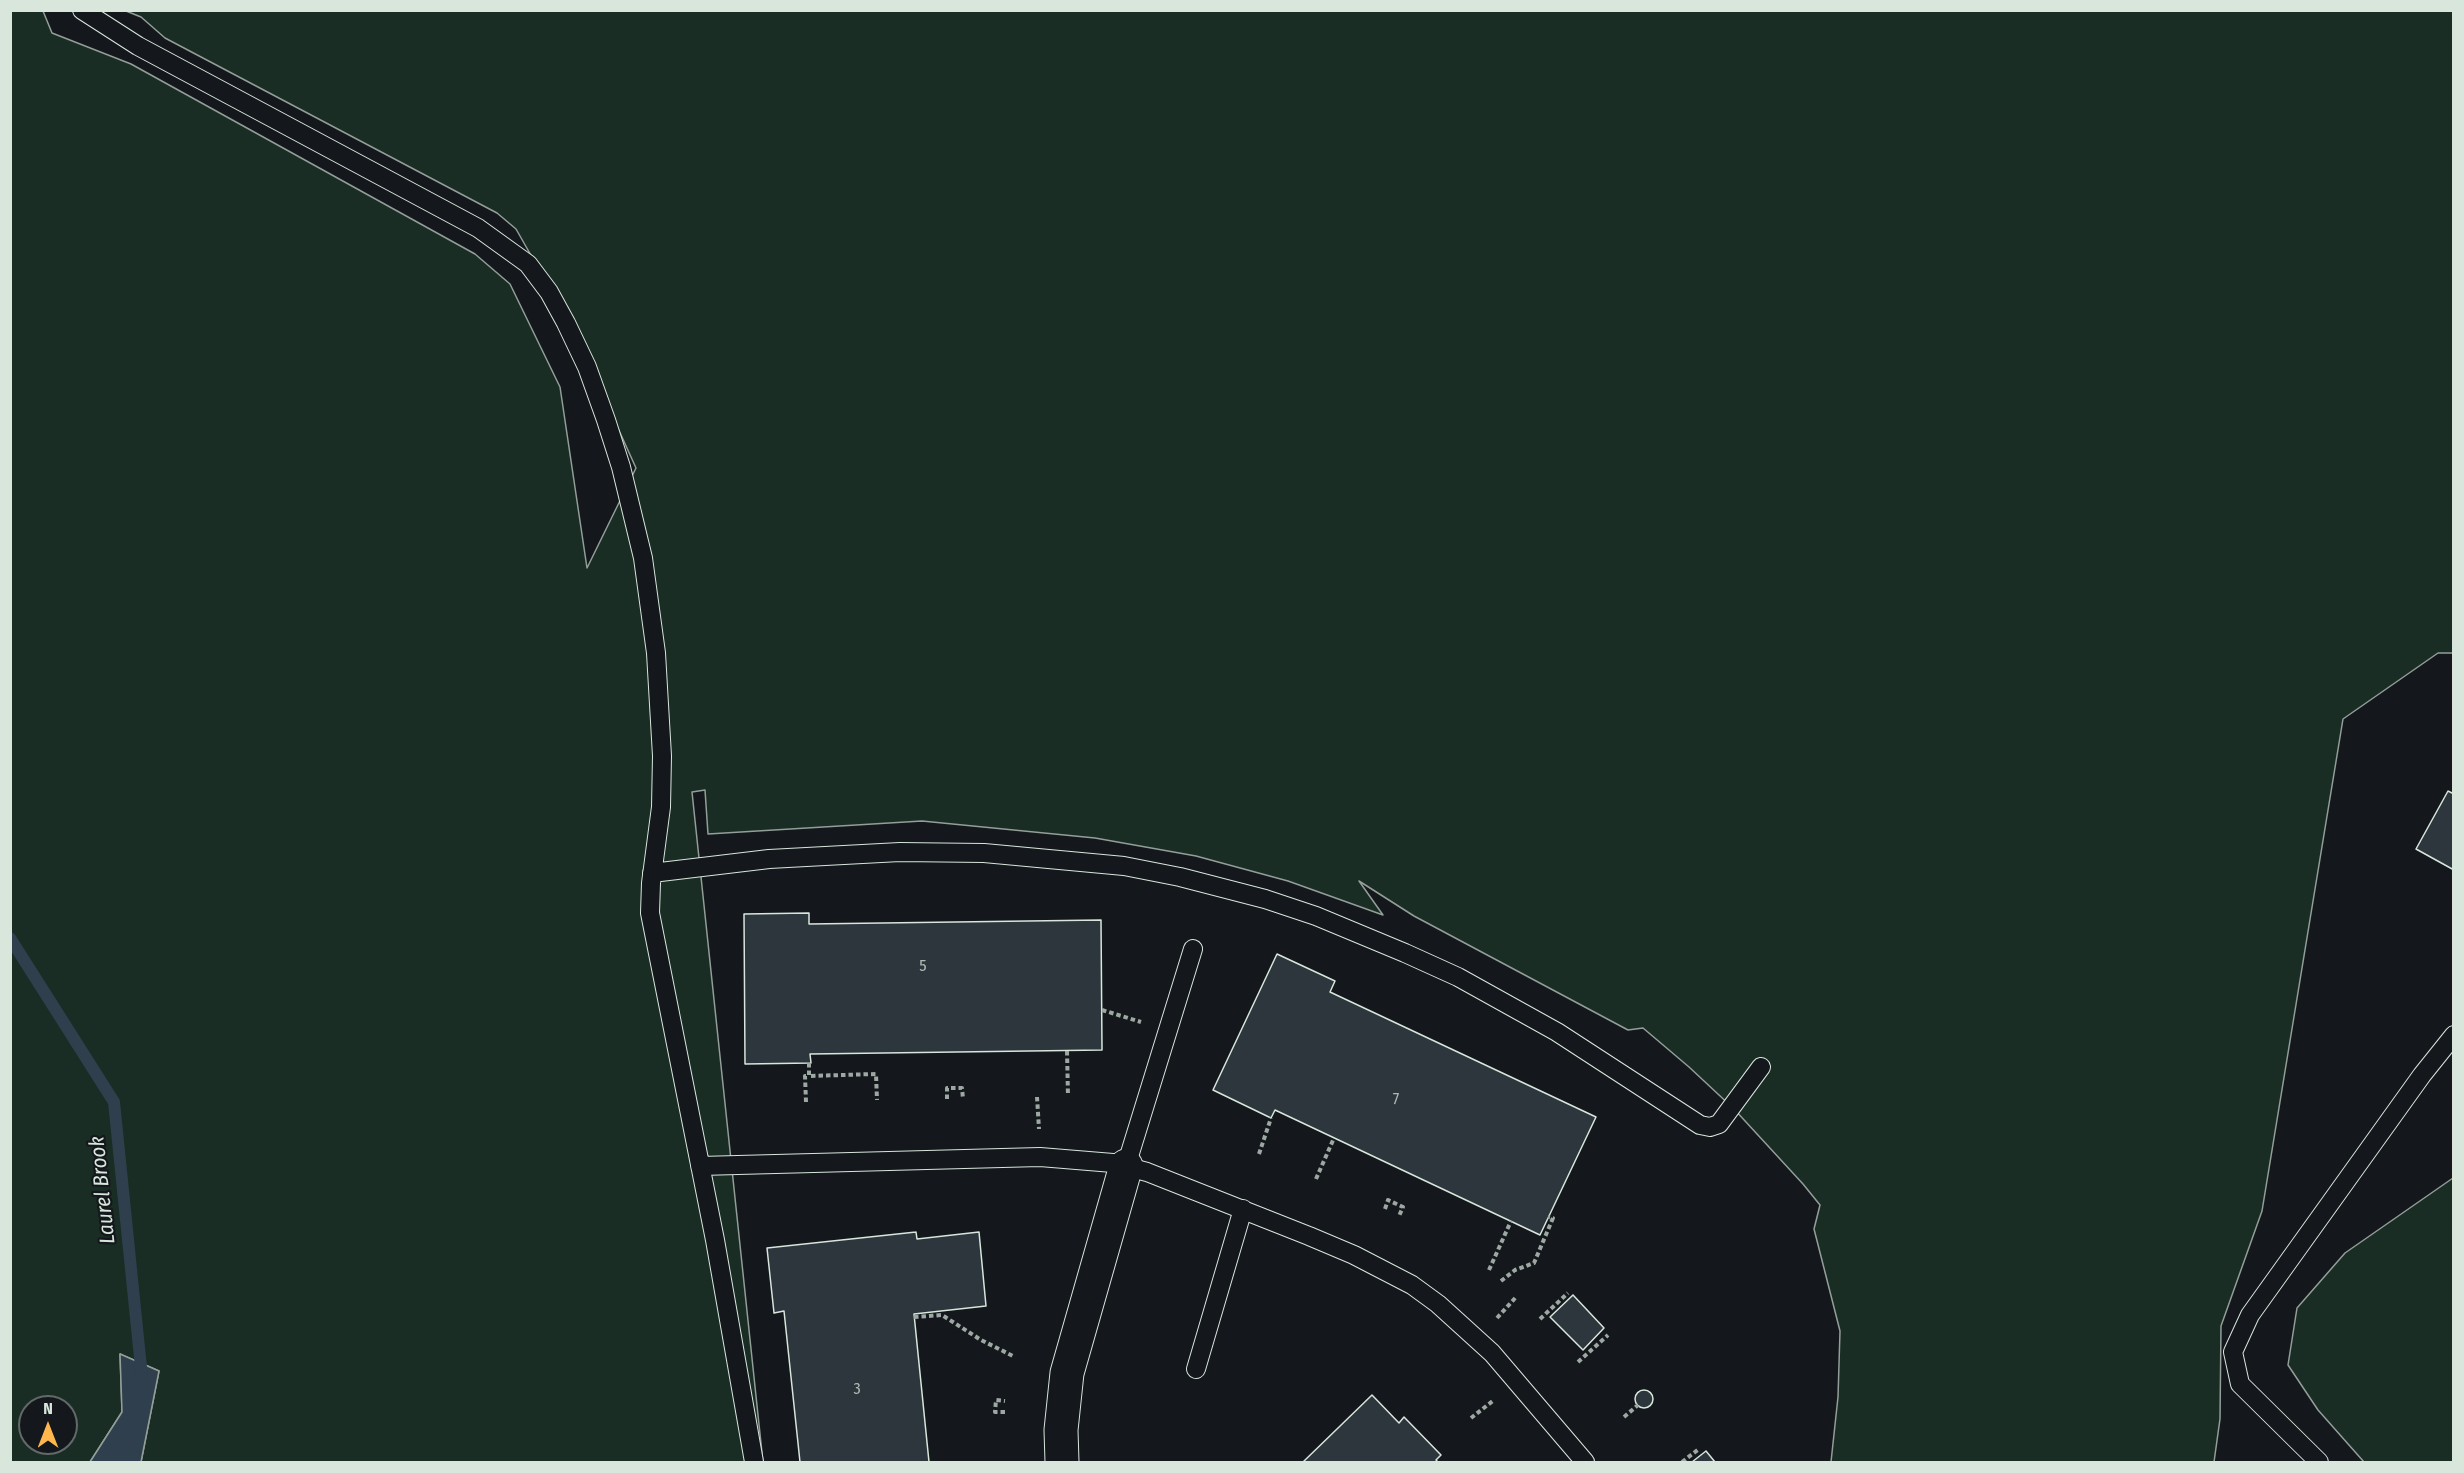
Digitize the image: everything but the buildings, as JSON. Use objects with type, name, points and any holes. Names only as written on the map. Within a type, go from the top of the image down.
[{"type":"street","points":[[1062,1462],[1061,1430],[1066,1372],[1126,1166]]},
{"type":"lane","points":[[82,10],[138,46],[478,228],[528,264],[549,292],[586,367],[621,467],[643,558],[656,653],[661,744],[661,807],[652,873],[650,913],[700,1166],[754,1462]]},
{"type":"lane","points":[[652,873],[769,859],[900,852],[984,853],[1124,866],[1180,877],[1265,899],[1316,916],[1405,953],[1458,977],[1557,1032],[1700,1125],[1719,1124],[1761,1067]]},
{"type":"lane","points":[[1126,1166],[1193,949]]},
{"type":"lane","points":[[2319,1462],[2240,1384],[2234,1352],[2250,1315],[2422,1075],[2454,1035]]},
{"type":"lane","points":[[700,1166],[1040,1156],[1086,1159],[1126,1166],[1243,1209],[1354,1255],[1412,1285],[1438,1304],[1492,1353],[1585,1462]]},
{"type":"lane","points":[[1196,1369],[1243,1209]]},
{"type":"path","points":[[1102,1010],[1115,1014]]},
{"type":"path","points":[[1067,1051],[1068,1096]]},
{"type":"path","points":[[809,1064],[809,1076]]},
{"type":"path","points":[[806,1102],[805,1076],[876,1074],[877,1100]]},
{"type":"path","points":[[947,1099],[947,1088],[962,1088],[963,1099]]},
{"type":"path","points":[[1259,1154],[1271,1118]]},
{"type":"path","points":[[1316,1179],[1335,1138]]},
{"type":"path","points":[[1385,1209],[1388,1200],[1403,1207],[1399,1216]]},
{"type":"path","points":[[1501,1281],[1515,1270],[1534,1263],[1553,1218],[1548,1217]]},
{"type":"path","points":[[1489,1270],[1511,1221]]},
{"type":"path","points":[[1540,1319],[1568,1293]]},
{"type":"path","points":[[914,1317],[942,1315],[981,1340],[1013,1356]]},
{"type":"path","points":[[1578,1362],[1608,1335]]},
{"type":"path","points":[[1005,1401],[996,1400],[995,1412],[1005,1412]]},
{"type":"path","points":[[1624,1417],[1638,1405]]},
{"type":"path","points":[[1682,1462],[1699,1449]]},
{"type":"green space","points":[[10,11],[43,11],[52,33],[131,64],[475,254],[510,284],[560,387],[587,568],[636,468],[574,331],[516,229],[497,213],[165,38],[141,17],[126,11],[2453,11],[2453,653],[2438,653],[2343,719],[2262,1211],[2221,1326],[2220,1419],[2214,1462],[1831,1462],[1838,1397],[1840,1331],[1814,1229],[1820,1205],[1803,1184],[1734,1109],[1643,1028],[1628,1030],[1414,916],[1359,881],[1383,915],[1288,881],[1196,856],[1095,838],[922,821],[708,834],[705,790],[692,792],[763,1462],[141,1462],[159,1371],[120,1354],[122,1412],[90,1462],[11,1462]]},
{"type":"green space","points":[[2453,1178],[2453,1462],[2364,1462],[2318,1410],[2288,1365],[2297,1308],[2345,1253]]},
{"type":"water","points":[[120,1354],[159,1371],[141,1462],[90,1462],[122,1412]]},
{"type":"waterway","name":"Laurel Brook","points":[[10,938],[114,1102],[142,1377]]}]
